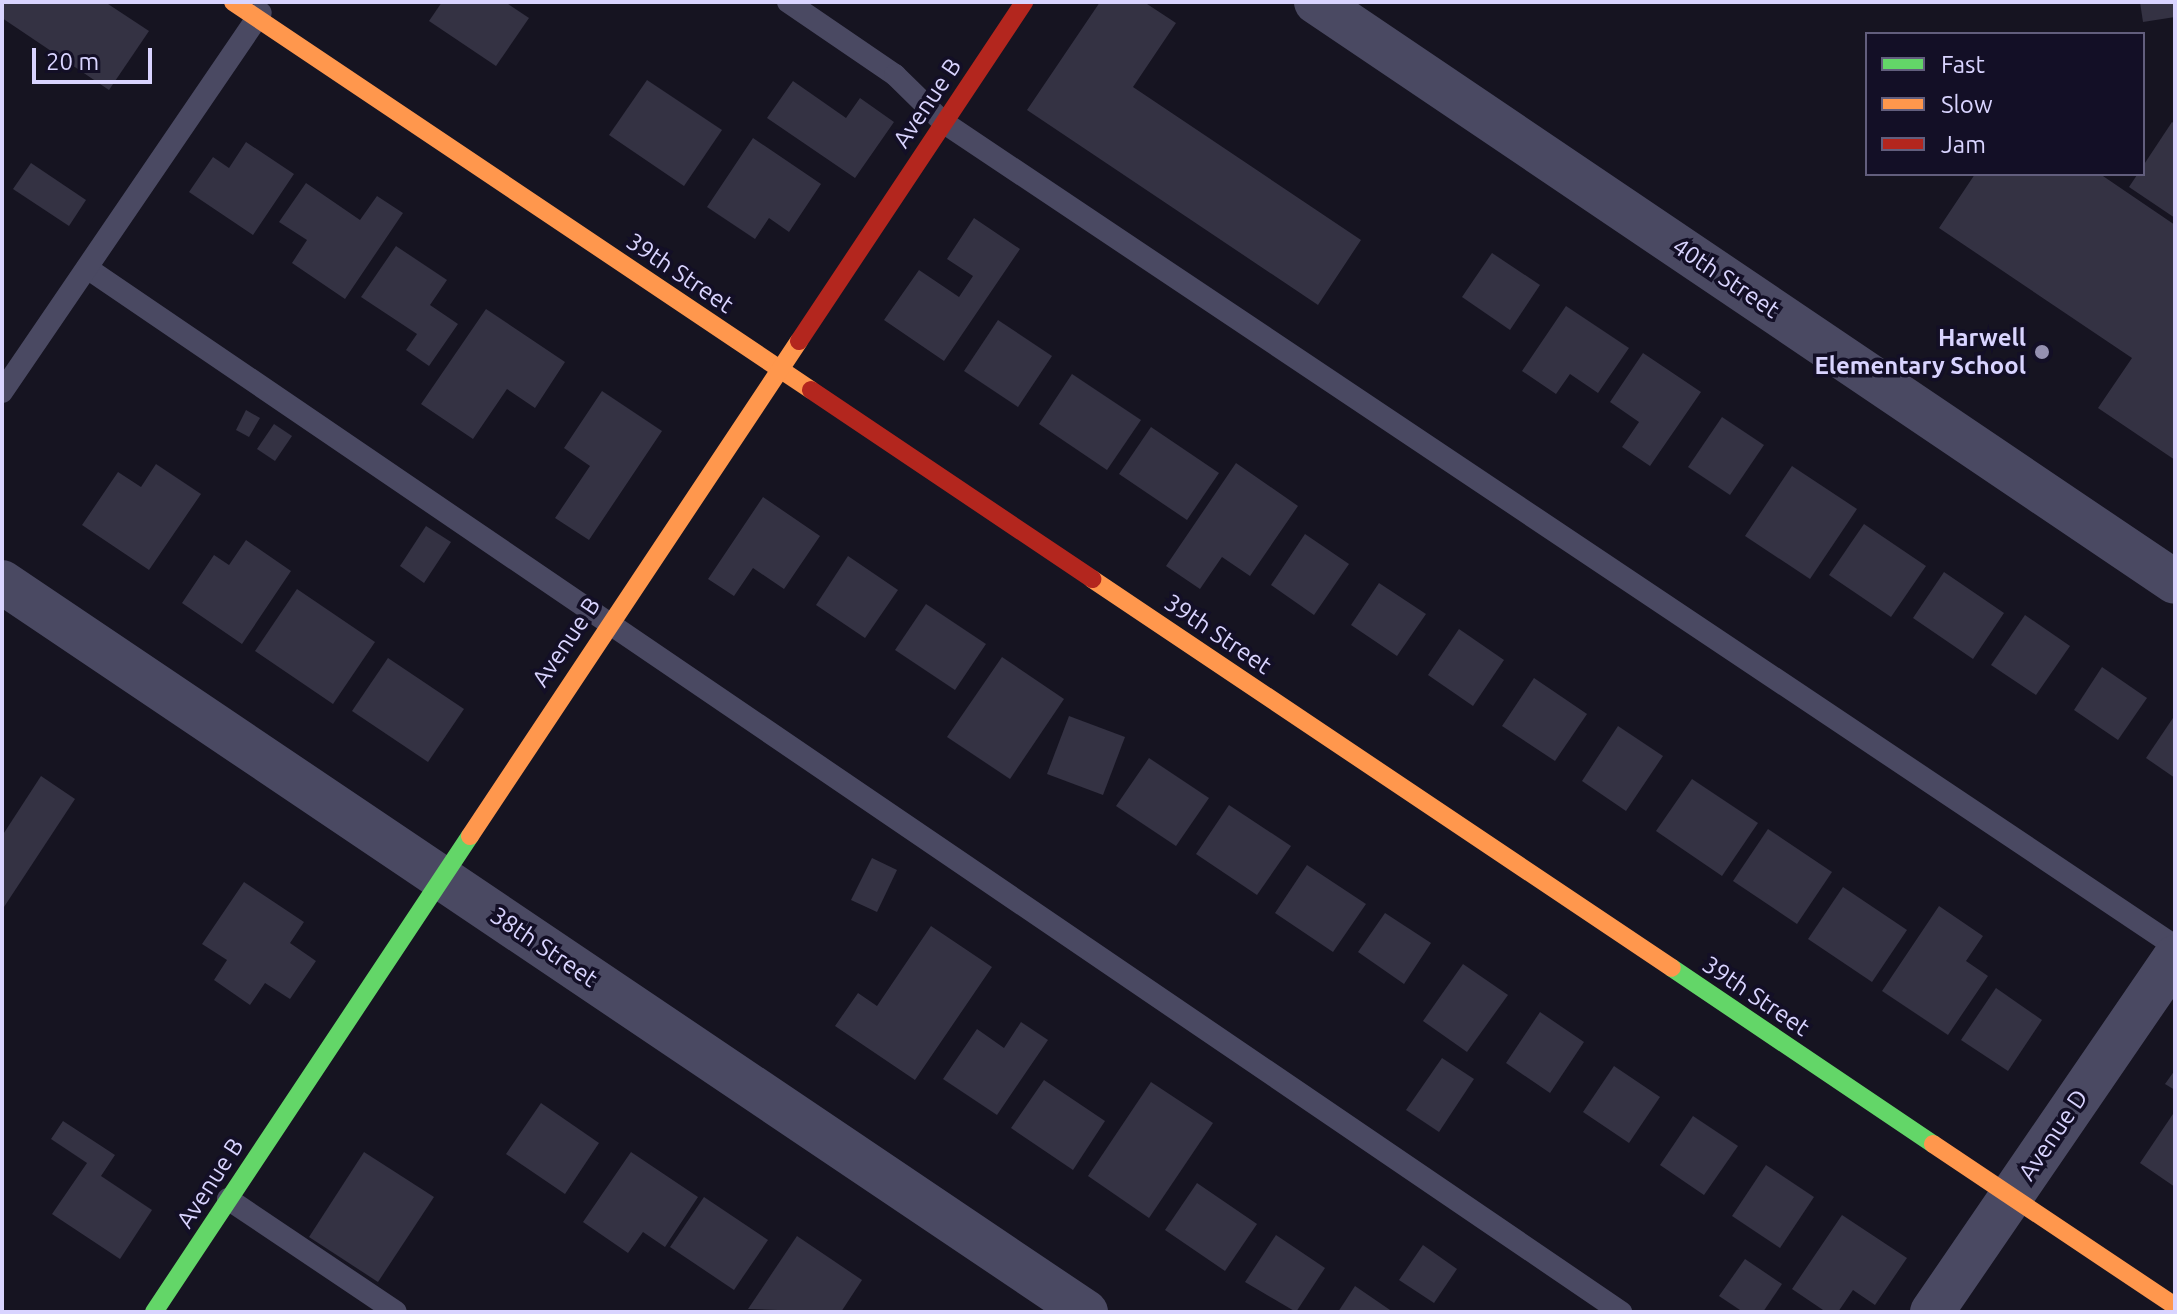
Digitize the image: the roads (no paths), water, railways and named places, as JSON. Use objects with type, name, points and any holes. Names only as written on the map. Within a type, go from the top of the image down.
[{"type":"street","name":"39th Street","points":[[233,2],[263,10],[777,367],[2175,1306]]},
{"type":"street","name":"Avenue B","points":[[154,1312],[777,367],[1024,2]]},
{"type":"street","name":"40th Street","points":[[1316,2],[2175,582]]},
{"type":"street","name":"38th Street","points":[[2,582],[1086,1312]]},
{"type":"street","name":"Avenue D","points":[[1932,1312],[2175,957]]},
{"type":"lane","points":[[788,2],[895,75],[943,122],[2175,946]]},
{"type":"lane","points":[[2,392],[263,10]]},
{"type":"lane","points":[[87,268],[606,625],[1621,1312]]},
{"type":"lane","points":[[228,1199],[396,1312]]},
{"type":"place","name":"Harwell Elementary School","points":[[2042,352]]}]
